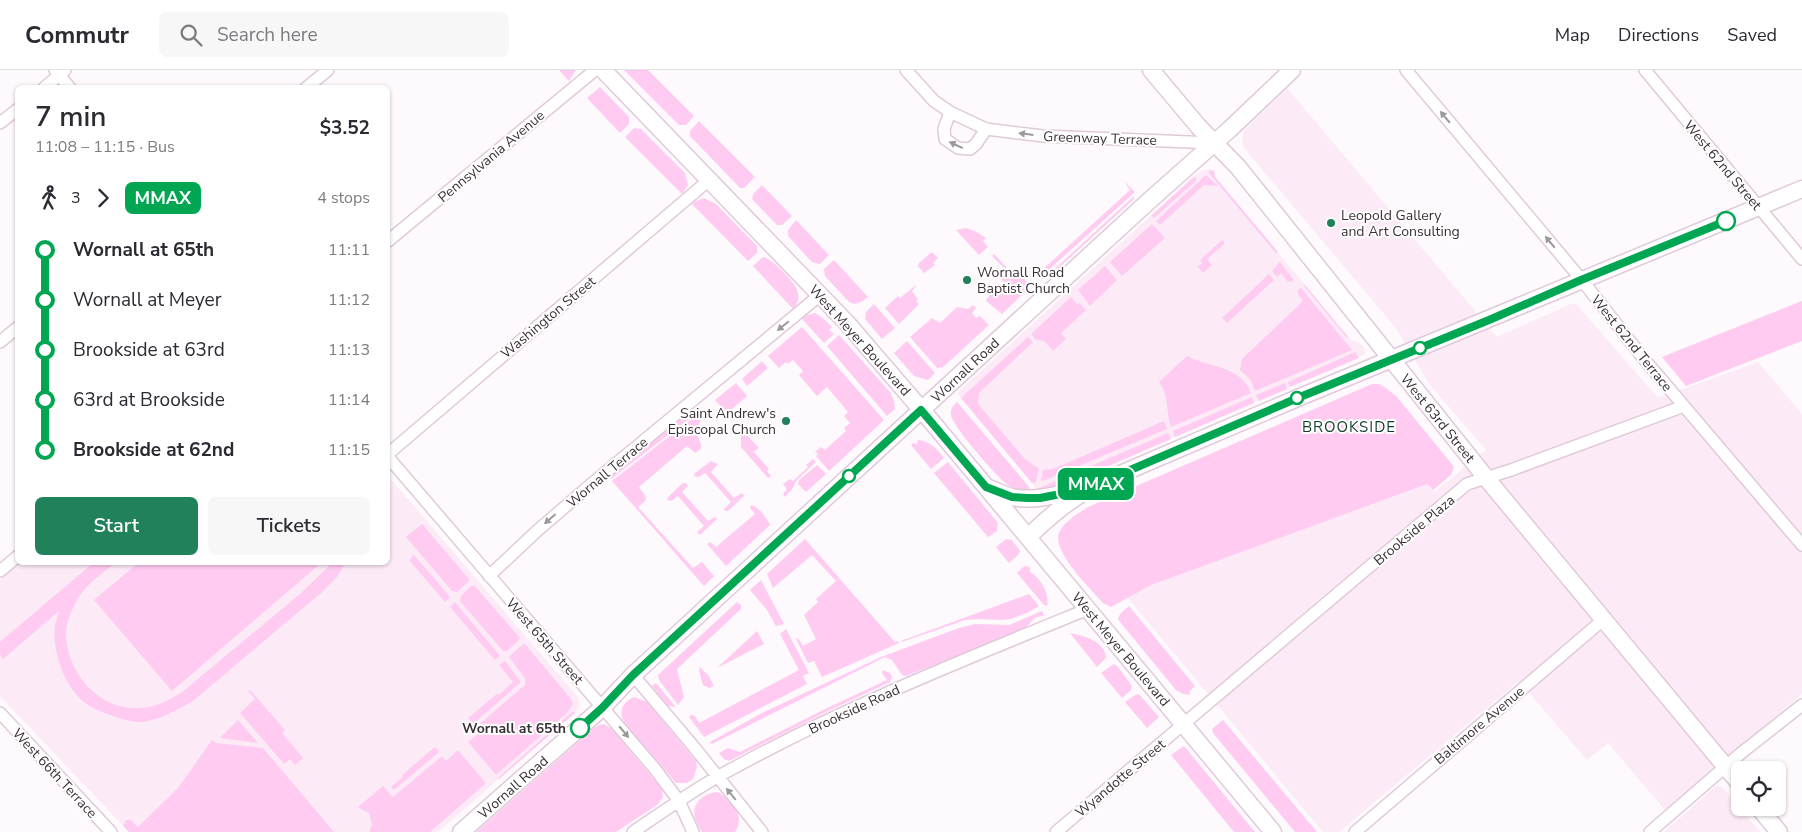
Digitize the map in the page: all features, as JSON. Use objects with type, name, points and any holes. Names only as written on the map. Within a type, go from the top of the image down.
[{"type":"main road","name":"West Meyer Boulevard","points":[[603,70],[847,323],[1273,832]]},
{"type":"main road","name":"West 63rd Street","points":[[1151,70],[1198,126],[1244,175],[1487,479],[1731,772]]},
{"type":"main road","name":"Wornall Road","points":[[461,832],[602,708],[633,675],[1292,70]]},
{"type":"main road","points":[[1028,537],[1056,510],[1086,489],[1300,397],[1802,189]]},
{"type":"main road","points":[[986,487],[1012,497],[1027,498],[1040,498],[1086,489]]},
{"type":"main road","points":[[1766,816],[1779,832]]},
{"type":"street","points":[[310,85],[328,70]]},
{"type":"street","name":"Pennsylvania Avenue","points":[[390,239],[595,70]]},
{"type":"street","name":"Greenway Terrace","points":[[906,70],[934,101],[950,112],[986,129],[1043,136],[1214,143]]},
{"type":"street","name":"West 62nd Terrace","points":[[1406,70],[1581,280],[1644,359],[1802,545]]},
{"type":"street","name":"West 62nd Street","points":[[1645,70],[1802,259]]},
{"type":"street","points":[[47,85],[60,72],[68,85]]},
{"type":"street","points":[[0,123],[15,111]]},
{"type":"street","points":[[950,112],[944,129],[945,139],[958,148],[970,149],[976,144],[986,129]]},
{"type":"street","name":"Washington Street","points":[[390,453],[709,180]]},
{"type":"street","name":"Wornall Terrace","points":[[489,576],[588,487],[820,295]]},
{"type":"street","points":[[0,342],[15,330]]},
{"type":"street","name":"Brookside Plaza","points":[[1184,725],[1467,484],[1487,479],[1684,406]]},
{"type":"street","name":"West 65th Street","points":[[390,457],[655,769],[678,801],[693,832]]},
{"type":"street","points":[[0,571],[15,558]]},
{"type":"street","name":"Brookside Road","points":[[633,832],[717,777],[775,746],[912,682],[1088,609]]},
{"type":"street","name":"Baltimore Avenue","points":[[1355,832],[1604,619]]},
{"type":"street","points":[[633,675],[694,747],[761,832]]},
{"type":"street","points":[[1650,832],[1726,766],[1802,706]]},
{"type":"street","name":"West 66th Terrace","points":[[0,713],[111,832]]},
{"type":"street","name":"Wyandotte Street","points":[[1056,832],[1184,725]]},
{"type":"shaded area","points":[[559,70],[576,70],[569,81]]},
{"type":"shaded area","points":[[624,70],[648,70],[694,116],[686,125],[679,125]]},
{"type":"shaded area","points":[[600,87],[629,117],[629,124],[620,133],[587,98]]},
{"type":"shaded area","points":[[1287,88],[1497,337],[1571,304],[1576,304],[1658,398],[1758,362],[1802,414],[1802,694],[1665,810],[1608,743],[1587,760],[1519,681],[1339,832],[1323,832],[1123,592],[1424,481],[1434,492],[1486,450],[1430,385],[1395,327],[1244,148],[1242,142],[1244,131]]},
{"type":"shaded area","points":[[699,121],[755,177],[744,188],[740,188],[690,136],[690,131]]},
{"type":"shaded area","points":[[634,128],[641,129],[685,173],[688,185],[682,194],[625,137]]},
{"type":"shaded area","points":[[1209,169],[1214,171],[1215,177],[1351,340],[1359,342],[1365,349],[1365,354],[1060,487],[1038,493],[1037,489],[957,393],[1194,176]]},
{"type":"shaded area","points":[[1210,170],[1214,171],[1215,177],[1278,252],[1276,253],[1209,173]]},
{"type":"shaded area","points":[[1206,175],[1218,186],[1204,185],[1160,225],[1156,221]]},
{"type":"shaded area","points":[[1194,177],[1197,180],[1154,218],[1151,216]]},
{"type":"shaded area","points":[[1124,181],[1135,192],[1042,276],[1032,266],[1035,265],[1041,271],[1130,190]]},
{"type":"shaded area","points":[[762,185],[792,216],[782,225],[777,225],[752,199],[753,194]]},
{"type":"shaded area","points":[[1134,196],[1134,199],[1050,276],[1046,277]]},
{"type":"shaded area","points":[[704,198],[716,204],[757,246],[757,253],[748,261],[692,204]]},
{"type":"shaded area","points":[[796,220],[829,255],[820,264],[812,262],[788,236],[788,230]]},
{"type":"shaded area","points":[[1152,224],[1165,238],[1122,276],[1110,262]]},
{"type":"shaded area","points":[[966,228],[986,238],[983,241],[988,247],[979,255],[956,230]]},
{"type":"shaded area","points":[[1222,240],[1225,243],[1207,259],[1212,265],[1203,273],[1198,267],[1202,263],[1200,260]]},
{"type":"shaded area","points":[[932,252],[938,258],[933,263],[935,265],[924,273],[918,266],[919,263]]},
{"type":"shaded area","points":[[994,254],[1010,271],[1022,276],[1029,285],[1027,290],[1002,314],[986,301],[1004,282],[1001,279],[1005,269],[992,256]]},
{"type":"shaded area","points":[[763,257],[776,265],[795,286],[798,298],[793,309],[753,266]]},
{"type":"shaded area","points":[[834,260],[868,297],[861,302],[849,302],[825,276],[824,269]]},
{"type":"shaded area","points":[[1280,262],[1294,280],[1291,282],[1287,281],[1281,273],[1277,277],[1272,271]]},
{"type":"shaded area","points":[[1105,266],[1117,280],[1090,306],[1078,290]]},
{"type":"shaded area","points":[[1269,274],[1274,280],[1227,323],[1222,318]]},
{"type":"shaded area","points":[[916,285],[912,291],[919,304],[899,324],[885,308],[898,296],[900,298]]},
{"type":"shaded area","points":[[1304,286],[1348,337],[1347,338]]},
{"type":"shaded area","points":[[1301,288],[1352,350],[1255,391],[1250,379],[1240,370],[1242,359],[1303,301],[1298,294],[1298,290]]},
{"type":"shaded area","points":[[1071,297],[1086,310],[1061,333],[1066,339],[1053,351],[1044,341],[1036,340],[1031,334]]},
{"type":"shaded area","points":[[1802,301],[1802,341],[1686,386],[1662,357]]},
{"type":"shaded area","points":[[874,304],[895,328],[882,339],[865,319],[866,312]]},
{"type":"shaded area","points":[[973,305],[976,308],[972,313],[976,318],[980,316],[989,325],[942,368],[938,369],[910,337],[932,318],[940,323],[957,307],[968,309]]},
{"type":"shaded area","points":[[815,313],[832,327],[829,330],[834,334],[824,343],[801,318]]},
{"type":"shaded area","points":[[802,327],[884,420],[829,471],[816,456],[818,454],[815,452],[821,447],[825,450],[846,431],[844,428],[850,423],[844,416],[848,412],[827,387],[817,396],[799,375],[803,371],[793,360],[788,364],[786,362],[779,368],[768,356]]},
{"type":"shaded area","points":[[839,335],[890,392],[895,409],[887,416],[827,346]]},
{"type":"shaded area","points":[[1028,337],[1033,342],[979,393],[978,404],[1025,459],[1039,469],[1036,482],[1032,483],[961,398]]},
{"type":"shaded area","points":[[907,341],[935,373],[928,380],[914,376],[894,353]]},
{"type":"shaded area","points":[[1355,352],[1359,358],[1290,387],[1288,382]]},
{"type":"shaded area","points":[[1187,356],[1232,372],[1240,377],[1251,393],[1171,427],[1166,397],[1159,382]]},
{"type":"shaded area","points":[[762,361],[768,368],[747,386],[742,379]]},
{"type":"shaded area","points":[[736,383],[747,396],[732,409],[734,412],[729,416],[715,400]]},
{"type":"shaded area","points":[[1285,383],[1287,389],[1259,401],[1256,395]]},
{"type":"shaded area","points":[[1372,384],[1379,384],[1397,397],[1454,467],[1451,475],[1433,490],[1427,484],[1151,585],[1111,607],[1103,603],[1082,580],[1061,550],[1058,541],[1061,529],[1068,521],[1088,507]]},
{"type":"shaded area","points":[[1252,397],[1254,403],[1175,437],[1173,431]]},
{"type":"shaded area","points":[[957,402],[1030,488],[1030,493],[1016,489],[1002,480],[967,440],[951,415],[951,409]]},
{"type":"shaded area","points":[[692,409],[698,412],[611,479],[609,477]]},
{"type":"shaded area","points":[[699,413],[702,415],[697,433],[701,449],[695,453],[687,446],[639,487],[646,497],[645,501],[638,507],[693,568],[702,562],[714,576],[704,586],[612,481]]},
{"type":"shaded area","points":[[1164,421],[1167,429],[1043,481],[1041,480],[1043,470],[1052,469],[1067,463]]},
{"type":"shaded area","points":[[743,431],[759,448],[754,452],[769,469],[767,471],[771,476],[768,478],[741,447],[741,433]]},
{"type":"shaded area","points":[[1168,433],[1171,439],[1060,487],[1038,493],[1037,489]]},
{"type":"shaded area","points":[[918,440],[930,444],[944,458],[931,469],[911,445],[913,443],[917,444]]},
{"type":"shaded area","points":[[813,459],[816,462],[796,481],[785,497],[783,494],[787,489],[783,484],[790,479],[793,481],[808,467],[806,465]]},
{"type":"shaded area","points":[[711,461],[718,464],[711,472],[734,498],[742,493],[744,496],[728,511],[724,509],[731,502],[705,473],[699,477],[694,476],[695,473]]},
{"type":"shaded area","points":[[948,462],[998,523],[997,531],[988,537],[934,473]]},
{"type":"shaded area","points":[[817,465],[826,474],[806,492],[798,484],[799,480]]},
{"type":"shaded area","points":[[390,478],[577,696],[580,705],[577,711],[438,832],[129,832],[0,696],[0,580],[18,565],[390,565]]},
{"type":"shaded area","points":[[683,483],[686,483],[688,486],[682,492],[708,521],[715,517],[717,519],[700,535],[697,532],[704,526],[678,496],[672,501],[667,500]]},
{"type":"shaded area","points":[[751,505],[762,513],[770,525],[726,566],[707,544],[710,542],[716,547],[755,514],[750,508]]},
{"type":"shaded area","points":[[422,524],[469,579],[457,592],[452,591],[406,537]]},
{"type":"shaded area","points":[[805,539],[895,642],[898,641],[899,643],[822,677],[814,661],[808,663],[796,639],[798,638],[803,646],[816,639],[804,615],[818,602],[816,599],[836,581],[812,555],[773,588],[767,574]]},
{"type":"shaded area","points":[[1006,539],[1012,540],[1020,551],[1009,563],[996,547]]},
{"type":"shaded area","points":[[414,555],[450,597],[445,602],[409,560]]},
{"type":"shaded area","points":[[91,565],[113,565],[84,589],[71,612],[66,633],[72,662],[88,687],[99,697],[112,704],[127,708],[157,705],[181,693],[300,594],[330,565],[345,565],[336,578],[322,592],[193,701],[150,721],[132,721],[106,714],[88,705],[73,690],[58,659],[55,626],[59,611],[3,659],[0,655],[0,642]]},
{"type":"shaded area","points":[[136,565],[319,565],[172,691],[94,600]]},
{"type":"shaded area","points":[[1027,566],[1046,591],[1047,606],[1044,605],[1017,573]]},
{"type":"shaded area","points":[[761,580],[784,624],[776,626],[767,610],[750,590]]},
{"type":"shaded area","points":[[471,586],[475,586],[520,638],[507,651],[503,651],[460,601],[461,596]]},
{"type":"shaded area","points":[[1029,594],[1039,606],[1011,619],[965,620],[901,641]]},
{"type":"shaded area","points":[[455,602],[500,656],[495,660],[450,607]]},
{"type":"shaded area","points":[[737,602],[741,605],[741,609],[677,669],[684,697],[678,705],[659,680],[658,675]]},
{"type":"shaded area","points":[[1129,606],[1195,686],[1189,692],[1191,695],[1183,694],[1176,690],[1120,622],[1118,619],[1120,614]]},
{"type":"shaded area","points":[[1042,611],[1044,616],[1036,617],[1023,630],[906,676],[902,675],[892,660],[885,657],[712,744],[710,742],[762,713],[881,657],[959,628],[975,624],[1009,625]]},
{"type":"shaded area","points":[[786,629],[809,673],[803,676],[807,684],[704,737],[689,717],[691,715],[695,716],[699,723],[799,670],[780,634]]},
{"type":"shaded area","points":[[757,631],[764,644],[717,668]]},
{"type":"shaded area","points":[[1070,633],[1093,640],[1105,652],[1106,658],[1097,667]]},
{"type":"shaded area","points":[[525,644],[571,699],[573,704],[568,712],[496,775],[468,742],[480,732],[476,727],[525,685],[525,678],[509,657]]},
{"type":"shaded area","points":[[505,661],[521,682],[473,724],[468,718],[513,682],[499,665]]},
{"type":"shaded area","points":[[1114,664],[1132,686],[1131,690],[1122,698],[1101,673]]},
{"type":"shaded area","points":[[700,667],[709,676],[714,686],[709,688],[703,685],[699,671]]},
{"type":"shaded area","points":[[883,670],[890,673],[892,677],[890,682],[729,761],[724,759],[719,753],[728,748],[740,752],[887,680],[882,673]]},
{"type":"shaded area","points":[[656,683],[676,707],[668,706],[652,686]]},
{"type":"shaded area","points":[[250,690],[285,730],[282,733],[303,758],[295,765],[290,759],[284,764],[240,713],[255,699],[248,691]]},
{"type":"shaded area","points":[[1139,694],[1159,717],[1147,728],[1125,702]]},
{"type":"shaded area","points":[[634,697],[647,702],[696,761],[697,767],[693,779],[687,783],[676,783],[625,724],[622,708]]},
{"type":"shaded area","points":[[573,711],[575,713],[498,778]]},
{"type":"shaded area","points":[[238,720],[258,743],[220,738]]},
{"type":"shaded area","points":[[1223,720],[1317,832],[1295,832],[1213,733],[1212,729]]},
{"type":"shaded area","points":[[604,724],[612,729],[662,789],[663,797],[657,805],[616,832],[476,832],[593,729]]},
{"type":"shaded area","points":[[212,740],[216,743],[263,748],[334,832],[129,832],[123,826],[126,820],[131,820],[138,827],[178,788]]},
{"type":"shaded area","points":[[1184,746],[1255,832],[1234,832],[1171,755]]},
{"type":"shaded area","points":[[435,747],[439,752],[394,790],[391,787],[403,777],[402,775]]},
{"type":"shaded area","points":[[458,750],[485,784],[430,832],[369,832],[372,824],[369,813],[358,807],[383,786],[393,797],[442,756],[446,761]]},
{"type":"shaded area","points":[[1716,786],[1719,786],[1731,798],[1731,816],[1747,816],[1760,832],[1664,832]]},
{"type":"shaded area","points":[[718,792],[728,799],[736,809],[739,820],[735,832],[702,832],[696,822],[694,812],[697,803],[704,796]]},
{"type":"bus line","name":"MMAX","points":[[580,728],[633,675],[921,410],[986,487],[1012,497],[1027,498],[1040,498],[1086,489],[1300,397],[1726,221]]},
{"type":"place","name":"Leopold Gallery and Art Consulting","points":[[1331,223]]},
{"type":"place","name":"Wornall Road Baptist Church","points":[[967,280]]},
{"type":"place","name":"Saint Andrew's Episcopal Church","points":[[786,421]]},
{"type":"place","name":"Wornall at 65th","points":[[580,728]]},
{"type":"district","name":"BROOKSIDE","points":[[1349,427]]}]
